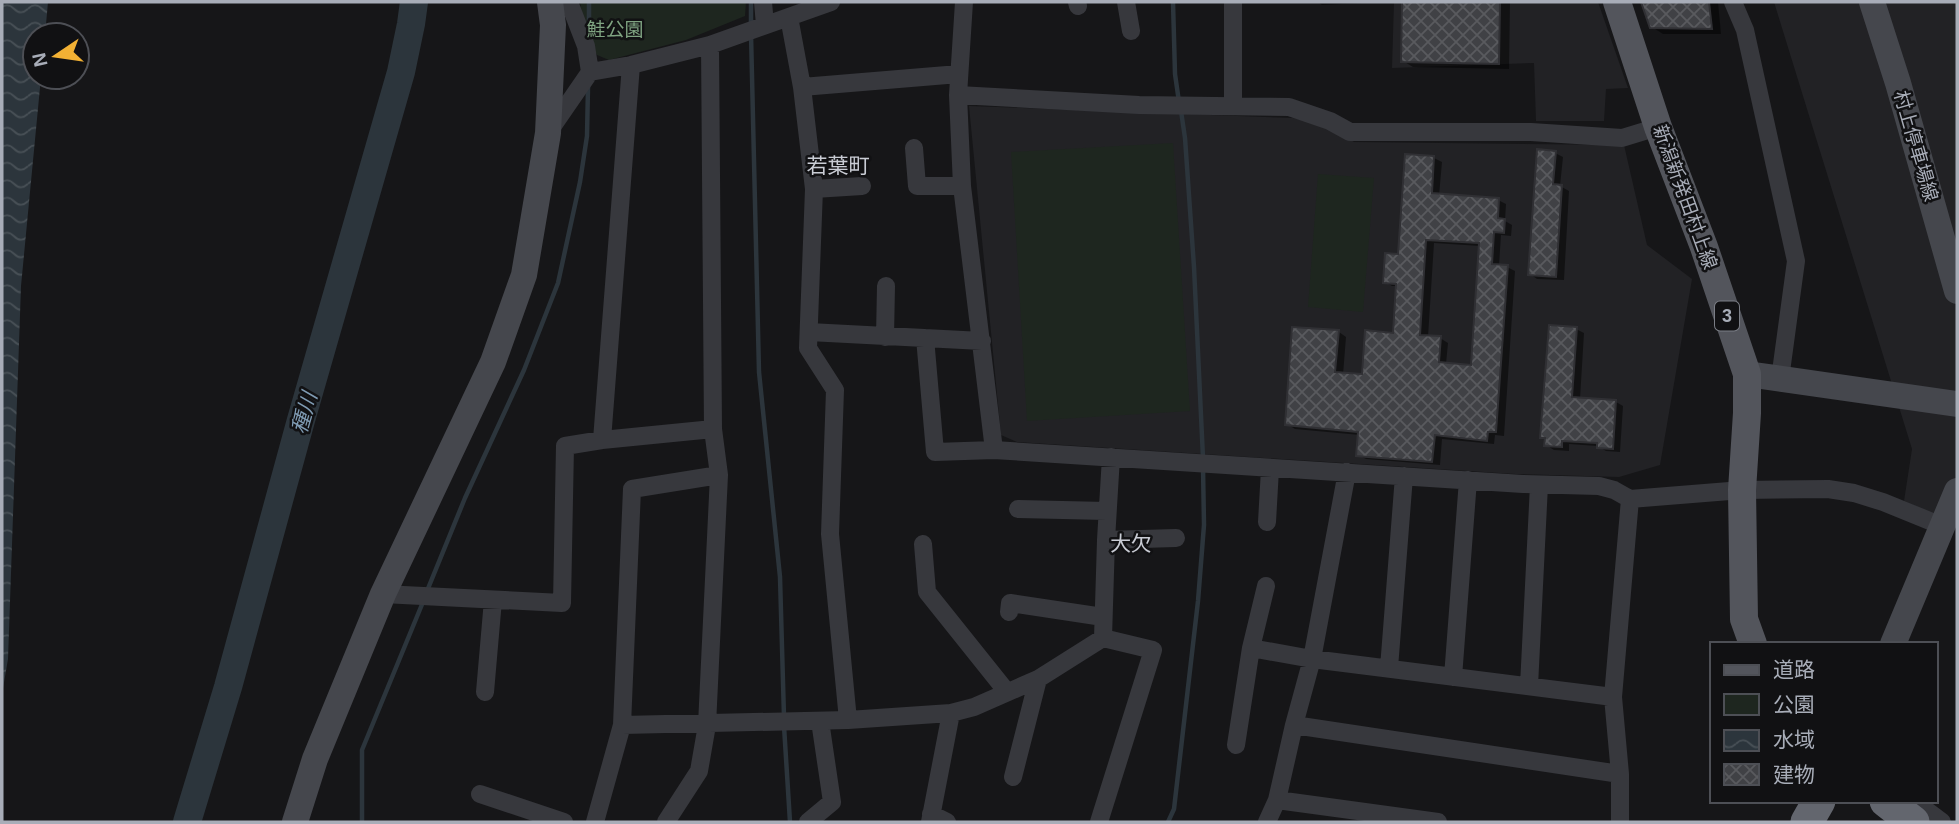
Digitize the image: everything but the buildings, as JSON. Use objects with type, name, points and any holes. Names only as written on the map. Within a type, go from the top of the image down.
[{"type":"highway","points":[[1807,822],[1818,803]]},
{"type":"highway","points":[[1889,803],[1913,822]]},
{"type":"main road","name":"新潟新発田村上線","points":[[1617,2],[1658,127],[1704,247],[1746,374],[1747,413],[1742,490],[1744,619],[1752,642]]},
{"type":"street","points":[[295,822],[315,759],[383,594],[493,362],[524,275],[548,133],[553,25],[550,2]]},
{"type":"street","points":[[548,133],[590,72],[586,46],[569,2]]},
{"type":"street","points":[[763,2],[765,25]]},
{"type":"street","points":[[590,72],[631,65],[710,44],[831,2]]},
{"type":"street","points":[[964,2],[958,95],[962,186],[994,450]]},
{"type":"street","points":[[1126,2],[1131,31]]},
{"type":"street","points":[[1233,2],[1233,106]]},
{"type":"street","points":[[1733,2],[1745,30],[1796,261],[1780,379]]},
{"type":"street","name":"村上停車場線","points":[[1872,2],[1953,263],[1957,291]]},
{"type":"street","points":[[789,17],[802,87],[814,189],[808,348],[835,390],[830,534],[848,720]]},
{"type":"street","points":[[666,822],[699,771],[707,724],[719,475],[713,429],[710,44]]},
{"type":"street","points":[[602,440],[631,65]]},
{"type":"street","points":[[802,87],[959,74]]},
{"type":"street","points":[[958,95],[1139,105],[1289,107],[1330,121],[1350,132],[1531,132],[1622,138],[1658,127]]},
{"type":"street","points":[[914,148],[917,186],[962,186]]},
{"type":"street","points":[[814,189],[862,186]]},
{"type":"street","points":[[885,337],[886,286]]},
{"type":"street","points":[[809,332],[982,341]]},
{"type":"street","points":[[925,338],[935,452],[994,450],[1270,469],[1599,486],[1614,490],[1629,499],[1742,490],[1828,489],[1883,502],[1942,526]]},
{"type":"street","points":[[1746,374],[1957,404]]},
{"type":"street","points":[[383,594],[562,603],[565,446],[713,429]]},
{"type":"street","points":[[1103,638],[1111,457]]},
{"type":"street","points":[[1267,522],[1270,469]]},
{"type":"street","points":[[1267,822],[1277,800],[1312,659],[1347,472]]},
{"type":"street","points":[[594,822],[622,725],[632,489],[719,475]]},
{"type":"street","points":[[1389,668],[1404,476]]},
{"type":"street","points":[[1453,677],[1468,480]]},
{"type":"street","points":[[1529,686],[1539,485]]},
{"type":"street","points":[[1894,642],[1957,491]]},
{"type":"street","points":[[1620,822],[1620,774],[1613,697],[1629,499]]},
{"type":"street","points":[[1018,509],[1107,511]]},
{"type":"street","points":[[1106,540],[1176,538]]},
{"type":"street","points":[[923,544],[927,593],[1007,692]]},
{"type":"street","points":[[1236,745],[1251,648],[1266,586]]},
{"type":"street","points":[[485,692],[493,600]]},
{"type":"street","points":[[1009,612],[1010,603],[1103,617]]},
{"type":"street","points":[[622,725],[848,720],[951,713],[974,707],[1038,679],[1103,638],[1153,650],[1099,822]]},
{"type":"street","points":[[1251,648],[1312,659],[1613,697]]},
{"type":"street","points":[[1013,777],[1038,679]]},
{"type":"street","points":[[936,820],[951,713]]},
{"type":"street","points":[[808,822],[832,802],[820,721]]},
{"type":"street","points":[[1294,725],[1620,774]]},
{"type":"street","points":[[480,794],[564,822]]},
{"type":"street","points":[[1277,800],[1311,814],[1438,822]]},
{"type":"street","points":[[1878,803],[1892,822]]},
{"type":"street","points":[[1912,803],[1942,822]]},
{"type":"shaded area","points":[[1394,2],[1598,2],[1628,88],[1606,89],[1604,121],[1536,121],[1534,63],[1392,68]]},
{"type":"shaded area","points":[[1774,2],[1957,2],[1957,525],[1904,501],[1912,449]]},
{"type":"shaded area","points":[[969,106],[1293,118],[1332,127],[1354,142],[1624,145],[1647,245],[1692,279],[1660,465],[1619,477],[1515,474],[1017,442],[1001,435]]},
{"type":"green space","name":"鮭公園","points":[[580,2],[746,2],[745,16],[686,40],[609,60],[597,55],[584,28]]},
{"type":"green space","points":[[1173,143],[1190,411],[1027,421],[1011,152]]},
{"type":"green space","points":[[1318,174],[1374,178],[1363,312],[1308,307]]},
{"type":"water","points":[[2,2],[48,2],[46,21],[21,21],[21,91],[40,91],[21,286],[8,659],[2,694]]},
{"type":"waterway","name":"種川","points":[[187,822],[228,687],[401,72],[414,2]]},
{"type":"waterway","points":[[589,2],[589,32]]},
{"type":"waterway","points":[[751,2],[751,25]]},
{"type":"waterway","points":[[1173,2],[1175,74],[1179,102]]},
{"type":"waterway","points":[[751,34],[759,372],[780,577],[784,717]]},
{"type":"waterway","points":[[427,591],[465,498],[524,370],[558,283],[580,182],[587,136],[588,87]]},
{"type":"waterway","points":[[1181,111],[1194,267],[1203,458]]},
{"type":"waterway","points":[[1168,822],[1174,809],[1198,601],[1204,525],[1203,467]]},
{"type":"waterway","points":[[362,822],[362,750],[423,602]]},
{"type":"waterway","points":[[784,726],[790,822]]},
{"type":"district","name":"若葉町","points":[[838,165]]},
{"type":"district","name":"大欠","points":[[1131,543]]}]
